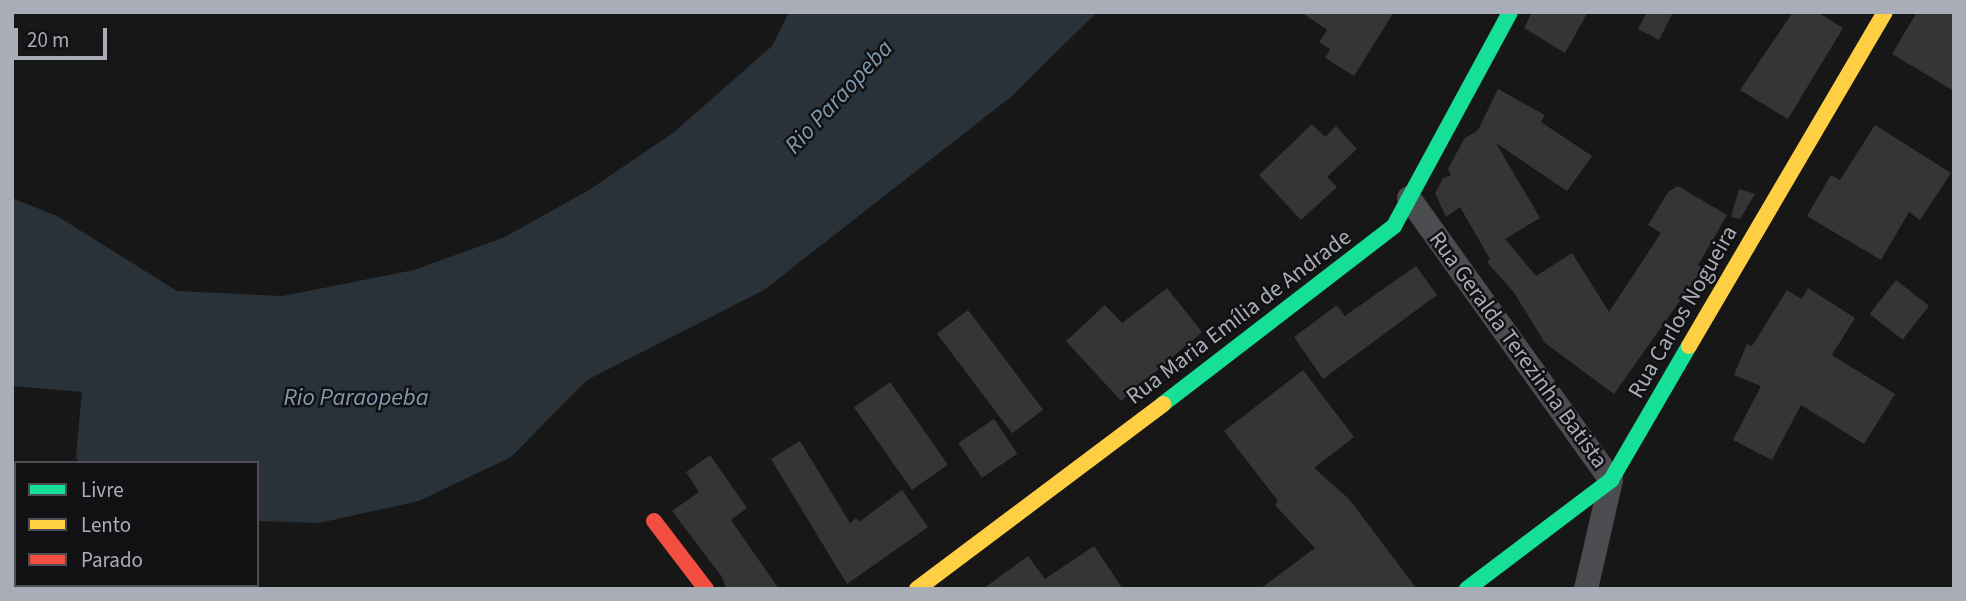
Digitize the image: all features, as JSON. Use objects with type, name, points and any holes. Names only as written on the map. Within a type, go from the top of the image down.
[{"type":"street","name":"Rua Maria Emília de Andrade","points":[[917,589],[1312,293],[1394,226],[1510,12]]},
{"type":"street","name":"Rua Carlos Nogueira","points":[[1467,589],[1611,480],[1885,12]]},
{"type":"street","name":"Rua Geralda Terezinha Batista","points":[[1409,198],[1611,480],[1586,589]]},
{"type":"street","points":[[654,521],[706,589]]},
{"type":"water","name":"Rio Paraopeba","points":[[789,12],[1097,12],[1012,96],[764,290],[587,380],[511,457],[419,501],[319,523],[259,521],[259,461],[78,461],[76,456],[82,392],[12,386],[12,198],[57,216],[177,291],[283,296],[414,270],[505,237],[589,190],[673,133],[772,46]]},
{"type":"building","points":[[1301,12],[1394,12],[1354,76],[1325,58],[1330,49],[1319,42],[1327,30]]},
{"type":"building","points":[[1532,12],[1588,12],[1565,53],[1524,28]]},
{"type":"building","points":[[1647,12],[1673,12],[1659,40],[1638,29]]},
{"type":"building","points":[[1793,12],[1817,12],[1843,28],[1788,119],[1740,90]]},
{"type":"building","points":[[1917,12],[1954,12],[1954,91],[1892,54]]},
{"type":"building","points":[[1498,89],[1545,115],[1541,122],[1592,156],[1567,191],[1496,143],[1540,218],[1505,239],[1536,276],[1572,253],[1609,312],[1661,233],[1648,225],[1668,192],[1678,186],[1727,215],[1698,265],[1703,268],[1614,394],[1545,343],[1515,294],[1487,262],[1490,259],[1460,207],[1446,217],[1435,193],[1443,178],[1451,175],[1448,169],[1464,139],[1478,130]]},
{"type":"building","points":[[1312,124],[1325,137],[1336,126],[1357,149],[1327,177],[1337,187],[1301,220],[1259,175]]},
{"type":"building","points":[[1875,125],[1951,173],[1920,220],[1909,212],[1881,260],[1807,216],[1831,175],[1840,180]]},
{"type":"building","points":[[1739,189],[1755,194],[1740,219],[1731,217]]},
{"type":"building","points":[[1416,266],[1437,295],[1323,379],[1294,337],[1337,305],[1345,316]]},
{"type":"building","points":[[1896,280],[1929,306],[1903,340],[1870,314]]},
{"type":"building","points":[[1167,288],[1202,332],[1121,401],[1066,341],[1105,305],[1122,323]]},
{"type":"building","points":[[1808,288],[1855,318],[1832,355],[1895,394],[1864,444],[1801,405],[1772,460],[1733,440],[1761,386],[1734,375],[1747,344],[1752,346],[1787,290],[1802,299]]},
{"type":"building","points":[[968,310],[1043,410],[1012,433],[937,333]]},
{"type":"building","points":[[1303,370],[1354,437],[1314,468],[1349,499],[1417,589],[1260,589],[1315,548],[1275,505],[1278,501],[1224,431]]},
{"type":"building","points":[[890,382],[948,465],[912,490],[854,407]]},
{"type":"building","points":[[994,419],[1017,454],[982,478],[958,443]]},
{"type":"building","points":[[800,441],[850,523],[856,518],[859,522],[902,490],[928,527],[847,584],[771,459]]},
{"type":"building","points":[[710,455],[747,508],[731,520],[779,589],[726,589],[722,577],[672,511],[699,492],[686,472]]},
{"type":"building","points":[[1094,546],[1123,589],[983,589],[1028,556],[1045,579]]},
{"type":"traffic: fast","points":[[1163,404],[1394,226],[1510,12]]},
{"type":"traffic: fast","points":[[1467,589],[1611,480],[1689,346]]},
{"type":"traffic: slow","points":[[1689,346],[1885,12]]},
{"type":"traffic: slow","points":[[917,589],[1163,404]]},
{"type":"traffic: jam","points":[[654,521],[706,589]]}]
